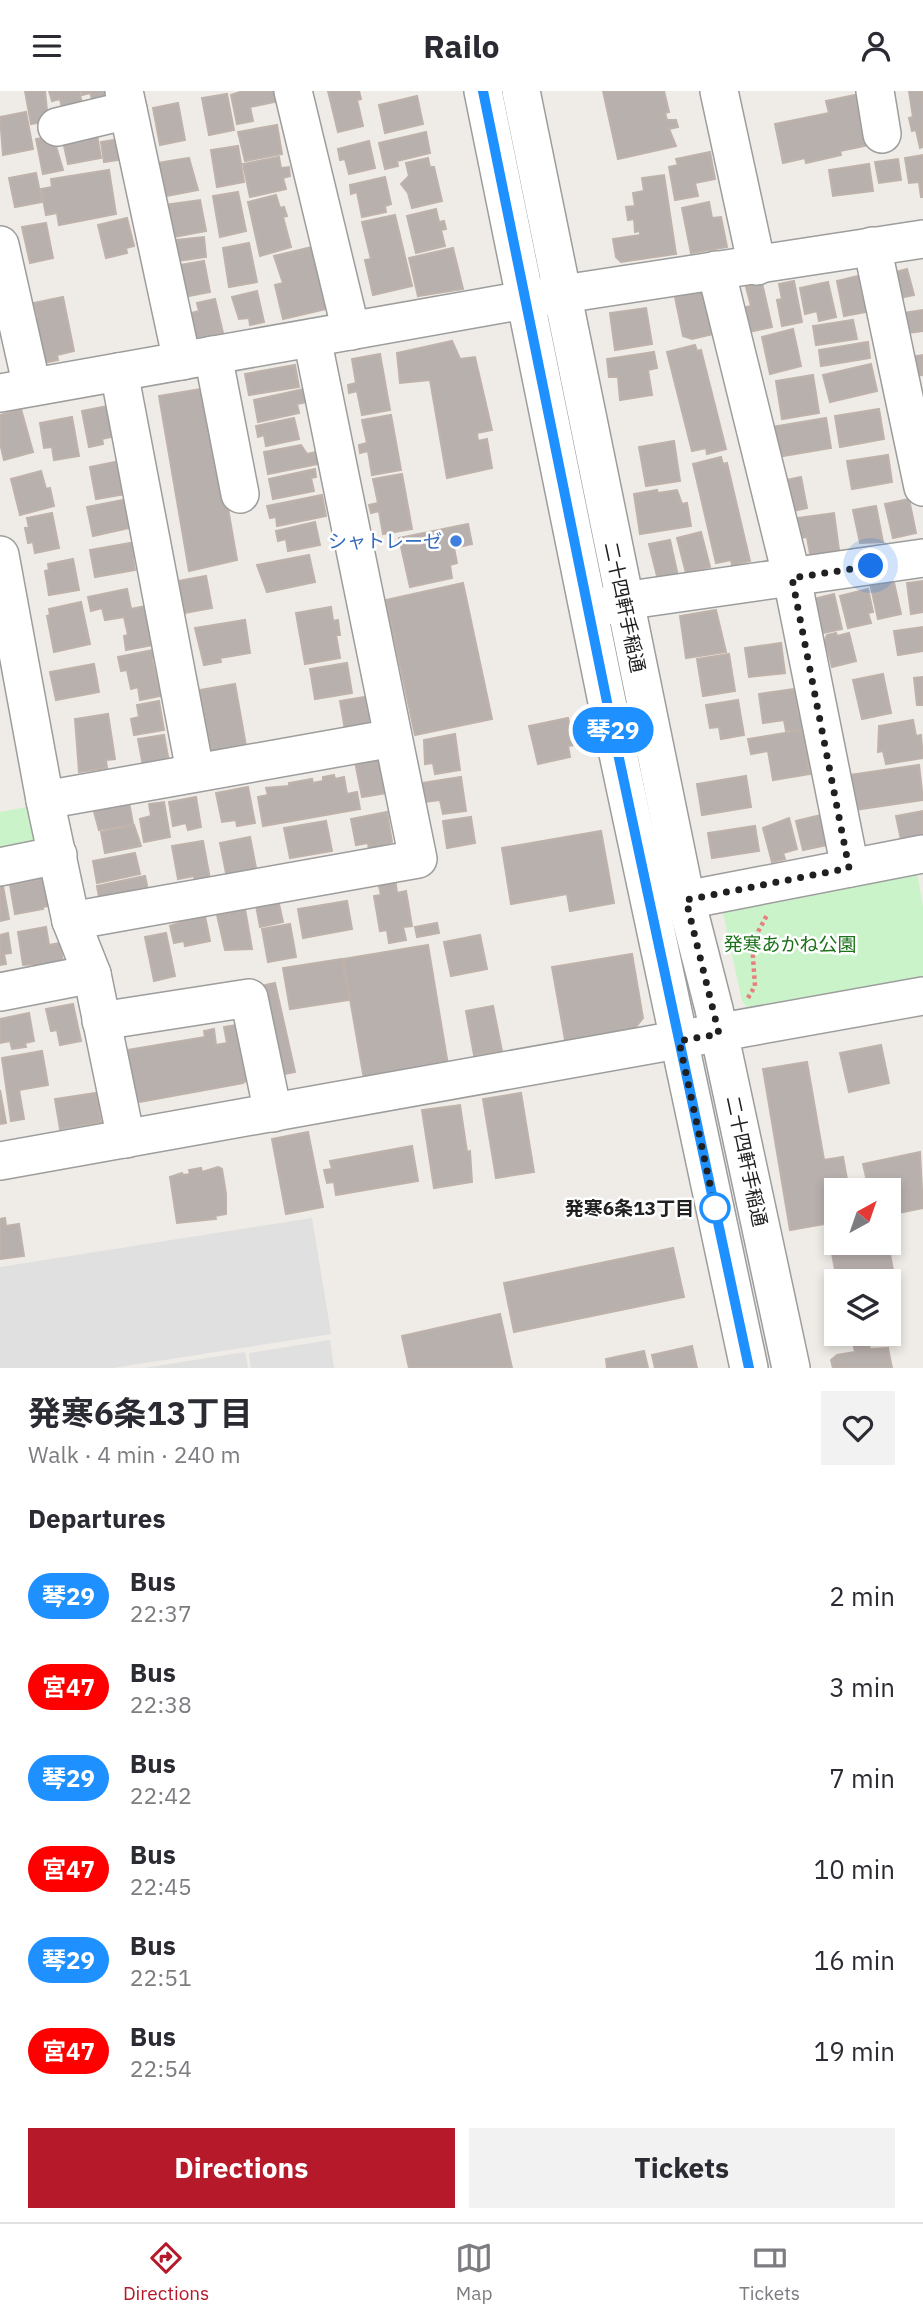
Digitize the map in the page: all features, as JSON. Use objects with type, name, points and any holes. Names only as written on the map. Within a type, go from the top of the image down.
[{"type":"street","points":[[293,91],[351,331]]},
{"type":"street","name":"二十四軒手稲通","points":[[482,91],[588,612],[750,1368]]},
{"type":"street","name":"二十四軒手稲通","points":[[521,91],[686,900],[719,1034],[791,1368]]},
{"type":"street","points":[[719,91],[757,265]]},
{"type":"street","points":[[875,91],[882,134]]},
{"type":"street","points":[[57,128],[126,101],[197,358],[240,494]]},
{"type":"street","points":[[0,245],[16,390],[524,300],[923,239]]},
{"type":"street","points":[[872,246],[923,487]]},
{"type":"street","points":[[716,271],[792,578],[849,868]]},
{"type":"street","points":[[71,922],[418,859],[312,338]]},
{"type":"street","points":[[119,372],[195,771]]},
{"type":"street","points":[[0,555],[45,800],[71,922],[92,974],[126,1139]]},
{"type":"street","points":[[588,612],[623,601],[923,558]]},
{"type":"street","points":[[45,800],[195,771],[393,738]]},
{"type":"street","points":[[686,900],[923,854]]},
{"type":"street","points":[[0,867],[58,855]]},
{"type":"street","points":[[0,992],[92,974]]},
{"type":"street","points":[[0,1161],[923,996]]},
{"type":"street","points":[[102,1021],[249,998],[273,1113]]},
{"type":"path","points":[[743,1006],[755,986],[751,943],[767,915],[779,912]]},
{"type":"green space","points":[[36,805],[36,844],[0,852],[0,812]]},
{"type":"green space","name":"発寒あかね公園","points":[[916,867],[923,906],[923,977],[748,1008],[742,1001],[720,899]]},
{"type":"shaded area","points":[[312,1218],[331,1334],[113,1368],[0,1368],[0,1267]]},
{"type":"shaded area","points":[[330,1340],[334,1368],[251,1368],[249,1353]]},
{"type":"shaded area","points":[[245,1352],[248,1368],[144,1368]]},
{"type":"building","points":[[25,91],[45,91],[48,121],[31,124]]},
{"type":"building","points":[[49,91],[79,91],[82,103],[62,108],[60,99],[52,101]]},
{"type":"building","points":[[81,91],[111,91],[112,97],[93,102],[90,93],[82,95]]},
{"type":"building","points":[[243,91],[277,91],[279,101],[250,107],[253,121],[237,124],[231,95]]},
{"type":"building","points":[[328,91],[359,91],[361,99],[357,100],[363,126],[338,132]]},
{"type":"building","points":[[603,91],[664,91],[669,112],[665,113],[667,120],[676,120],[678,127],[669,129],[676,146],[618,159]]},
{"type":"building","points":[[909,91],[923,91],[923,147],[920,148],[916,130],[912,131],[909,118],[913,117]]},
{"type":"building","points":[[227,94],[234,130],[209,135],[202,98]]},
{"type":"building","points":[[855,95],[869,145],[840,151],[841,155],[806,163],[805,158],[783,163],[775,124],[829,113],[826,101]]},
{"type":"building","points":[[417,96],[423,124],[385,133],[379,105]]},
{"type":"building","points":[[178,103],[185,140],[160,145],[153,108]]},
{"type":"building","points":[[26,112],[33,149],[3,155],[0,117]]},
{"type":"building","points":[[277,125],[282,154],[245,161],[238,132]]},
{"type":"building","points":[[426,132],[430,153],[397,161],[398,166],[385,169],[379,143]]},
{"type":"building","points":[[97,135],[101,158],[68,164],[63,141]]},
{"type":"building","points":[[53,136],[63,170],[43,174],[36,139]]},
{"type":"building","points":[[120,139],[124,159],[104,162],[101,142]]},
{"type":"building","points":[[369,141],[375,168],[349,174],[345,159],[340,160],[338,149]]},
{"type":"building","points":[[238,146],[244,182],[217,187],[211,150]]},
{"type":"building","points":[[710,152],[715,179],[695,183],[698,196],[675,200],[669,167],[678,165],[676,159]]},
{"type":"building","points":[[923,155],[921,197],[919,182],[909,183],[905,158]]},
{"type":"building","points":[[279,157],[281,168],[289,167],[290,176],[283,178],[286,189],[250,197],[243,164]]},
{"type":"building","points":[[189,158],[198,190],[166,196],[162,173],[153,175],[151,164]]},
{"type":"building","points":[[428,158],[430,167],[434,167],[442,201],[412,208],[408,193],[401,184],[409,176],[406,163]]},
{"type":"building","points":[[898,159],[901,180],[879,183],[875,162]]},
{"type":"building","points":[[869,164],[873,191],[833,196],[829,170]]},
{"type":"building","points":[[109,170],[116,214],[59,225],[57,213],[46,215],[41,189],[52,187],[51,179]]},
{"type":"building","points":[[36,173],[42,202],[15,207],[9,178]]},
{"type":"building","points":[[664,175],[676,254],[621,262],[616,257],[613,239],[640,235],[640,231],[635,232],[634,219],[628,220],[626,207],[635,206],[633,193],[644,191],[642,178]]},
{"type":"building","points":[[385,177],[391,204],[385,206],[386,212],[362,217],[357,192],[351,194],[350,185]]},
{"type":"building","points":[[238,192],[246,231],[220,237],[213,196]]},
{"type":"building","points":[[276,195],[280,208],[284,207],[287,216],[283,217],[291,247],[260,256],[248,202]]},
{"type":"building","points":[[200,200],[206,231],[163,239],[156,206]]},
{"type":"building","points":[[709,202],[712,218],[721,217],[727,247],[691,253],[682,208]]},
{"type":"building","points":[[436,209],[439,222],[444,221],[446,229],[441,230],[445,246],[416,253],[407,216]]},
{"type":"building","points":[[395,215],[412,286],[373,295],[365,260],[371,259],[362,222]]},
{"type":"building","points":[[127,218],[134,246],[126,248],[127,253],[106,258],[98,225]]},
{"type":"building","points":[[46,223],[53,258],[30,263],[22,227]]},
{"type":"building","points":[[204,237],[206,257],[170,262],[167,241]]},
{"type":"building","points":[[249,243],[257,282],[229,287],[223,248]]},
{"type":"building","points":[[312,247],[326,309],[283,319],[275,285],[283,283],[274,256]]},
{"type":"building","points":[[453,248],[463,289],[418,296],[409,258]]},
{"type":"building","points":[[204,261],[210,292],[173,299],[168,267]]},
{"type":"building","points":[[907,269],[914,295],[895,299],[889,274]]},
{"type":"building","points":[[858,276],[866,312],[844,316],[837,281]]},
{"type":"building","points":[[794,281],[802,322],[782,326],[777,300],[782,299],[779,284]]},
{"type":"building","points":[[828,282],[836,317],[819,321],[817,311],[805,314],[800,288]]},
{"type":"building","points":[[762,283],[772,327],[744,333],[738,309],[751,306],[746,287]]},
{"type":"building","points":[[257,291],[264,322],[250,325],[249,318],[239,319],[232,297]]},
{"type":"building","points":[[703,291],[713,334],[692,339],[683,336],[675,297]]},
{"type":"building","points":[[63,297],[74,351],[57,355],[58,360],[39,364],[35,319],[38,318],[34,303]]},
{"type":"building","points":[[215,299],[223,333],[194,339],[188,314],[199,311],[197,303]]},
{"type":"building","points":[[646,308],[652,344],[615,350],[610,313]]},
{"type":"building","points":[[923,310],[923,331],[901,334],[897,314]]},
{"type":"building","points":[[853,320],[857,339],[816,345],[813,326]]},
{"type":"building","points":[[793,329],[801,366],[770,374],[762,337]]},
{"type":"building","points":[[452,341],[460,359],[475,357],[492,430],[477,433],[478,441],[487,439],[492,468],[447,478],[430,380],[400,383],[397,353]]},
{"type":"building","points":[[868,342],[870,358],[821,366],[819,350]]},
{"type":"building","points":[[695,345],[697,351],[701,350],[726,449],[707,454],[706,448],[692,451],[667,352]]},
{"type":"building","points":[[654,352],[657,368],[648,370],[652,395],[620,400],[618,377],[609,377],[607,359]]},
{"type":"building","points":[[380,354],[390,410],[362,415],[357,391],[349,393],[348,385],[356,383],[352,359]]},
{"type":"building","points":[[923,355],[923,375],[914,376],[911,357]]},
{"type":"building","points":[[871,364],[877,391],[830,402],[823,375]]},
{"type":"building","points":[[295,365],[299,387],[249,395],[245,374]]},
{"type":"building","points":[[813,375],[819,413],[782,419],[776,381]]},
{"type":"building","points":[[207,388],[237,560],[189,571],[159,396]]},
{"type":"building","points":[[304,389],[307,402],[297,404],[299,413],[258,422],[254,400]]},
{"type":"building","points":[[113,405],[119,435],[102,439],[103,444],[89,447],[82,411]]},
{"type":"building","points":[[21,409],[33,452],[4,460],[0,443],[0,415]]},
{"type":"building","points":[[879,409],[884,439],[840,447],[835,416]]},
{"type":"building","points":[[391,415],[401,470],[372,475],[368,451],[360,453],[359,445],[367,443],[362,420]]},
{"type":"building","points":[[72,417],[79,456],[54,460],[52,447],[44,448],[40,423]]},
{"type":"building","points":[[294,418],[299,439],[266,446],[264,435],[258,437],[256,426]]},
{"type":"building","points":[[826,418],[831,448],[771,458],[766,428]]},
{"type":"building","points":[[674,441],[680,481],[646,486],[639,447]]},
{"type":"building","points":[[301,445],[307,454],[316,452],[318,464],[268,474],[264,452]]},
{"type":"building","points":[[888,455],[892,482],[852,489],[847,461]]},
{"type":"building","points":[[721,457],[723,464],[727,463],[750,561],[732,565],[731,560],[716,563],[693,464]]},
{"type":"building","points":[[120,461],[126,494],[96,499],[90,467]]},
{"type":"building","points":[[315,469],[316,477],[311,478],[314,491],[273,499],[269,479]]},
{"type":"building","points":[[41,471],[46,489],[50,488],[54,506],[20,515],[11,479]]},
{"type":"building","points":[[402,474],[412,529],[383,534],[379,511],[371,513],[369,505],[378,503],[373,479]]},
{"type":"building","points":[[801,477],[807,508],[784,513],[777,482]]},
{"type":"building","points":[[657,490],[658,493],[677,490],[682,504],[687,503],[691,526],[640,534],[634,494]]},
{"type":"building","points":[[322,495],[326,516],[277,526],[276,517],[270,518],[267,506]]},
{"type":"building","points":[[909,499],[916,533],[893,538],[885,504]]},
{"type":"building","points":[[123,500],[129,528],[93,536],[87,507]]},
{"type":"building","points":[[876,506],[883,542],[860,543],[853,510]]},
{"type":"building","points":[[52,513],[59,548],[35,553],[33,542],[28,543],[25,528],[29,528],[27,518]]},
{"type":"building","points":[[834,513],[839,550],[810,554],[807,537],[800,538],[797,518]]},
{"type":"building","points":[[315,522],[320,545],[288,551],[286,539],[278,541],[276,531]]},
{"type":"building","points":[[468,524],[472,544],[454,548],[457,563],[450,565],[452,578],[410,587],[399,538]]},
{"type":"building","points":[[701,532],[710,567],[686,573],[677,538]]},
{"type":"building","points":[[670,540],[678,576],[658,580],[649,544]]},
{"type":"building","points":[[136,542],[138,557],[133,558],[135,570],[95,577],[90,550]]},
{"type":"building","points":[[309,555],[315,582],[267,592],[257,565]]},
{"type":"building","points":[[73,559],[79,590],[49,595],[45,571],[49,570],[48,564]]},
{"type":"building","points":[[206,576],[212,608],[184,613],[178,581]]},
{"type":"building","points":[[893,578],[901,614],[878,619],[870,583]]},
{"type":"building","points":[[923,581],[923,612],[911,614],[907,583]]},
{"type":"building","points":[[463,583],[492,719],[415,735],[386,600]]},
{"type":"building","points":[[127,589],[131,609],[146,606],[153,645],[126,650],[124,636],[128,635],[124,617],[105,620],[102,608],[91,611],[88,597]]},
{"type":"building","points":[[868,589],[873,612],[868,613],[871,623],[848,628],[840,596]]},
{"type":"building","points":[[834,594],[842,629],[818,634],[810,600]]},
{"type":"building","points":[[81,602],[90,644],[54,652],[47,616],[50,615],[49,609]]},
{"type":"building","points":[[331,607],[333,621],[338,620],[340,635],[336,635],[340,658],[305,664],[296,613]]},
{"type":"building","points":[[716,610],[726,652],[686,658],[680,616]]},
{"type":"building","points":[[245,620],[250,653],[220,658],[221,662],[204,665],[195,628]]},
{"type":"building","points":[[923,627],[923,651],[898,655],[894,631]]},
{"type":"building","points":[[836,633],[837,636],[849,633],[856,661],[832,667],[825,640],[827,635]]},
{"type":"building","points":[[781,643],[785,673],[749,677],[745,648]]},
{"type":"building","points":[[153,650],[155,658],[152,658],[160,696],[140,700],[138,687],[131,689],[127,670],[121,671],[118,657]]},
{"type":"building","points":[[729,654],[735,691],[703,696],[697,659]]},
{"type":"building","points":[[347,663],[352,693],[315,699],[310,669]]},
{"type":"building","points":[[94,664],[99,692],[56,700],[50,672]]},
{"type":"building","points":[[883,674],[891,713],[862,719],[853,680]]},
{"type":"building","points":[[923,677],[923,705],[917,705],[914,678]]},
{"type":"building","points":[[235,684],[246,746],[211,752],[200,690]]},
{"type":"building","points":[[795,689],[798,715],[807,714],[810,728],[786,731],[784,720],[763,723],[759,694]]},
{"type":"building","points":[[365,697],[370,725],[345,730],[340,701]]},
{"type":"building","points":[[738,700],[744,735],[721,739],[719,727],[710,728],[706,705]]},
{"type":"building","points":[[159,701],[164,730],[134,735],[131,719],[139,717],[137,705]]},
{"type":"building","points":[[108,714],[115,759],[106,760],[107,768],[79,772],[75,719]]},
{"type":"building","points":[[568,718],[575,745],[568,746],[570,757],[538,764],[529,726]]},
{"type":"building","points":[[913,720],[916,736],[921,735],[923,758],[886,764],[883,751],[878,752],[879,726]]},
{"type":"building","points":[[810,729],[812,744],[805,745],[810,774],[773,780],[768,751],[751,754],[748,739]]},
{"type":"building","points":[[455,734],[460,770],[435,774],[433,763],[425,764],[424,740]]},
{"type":"building","points":[[164,735],[169,762],[143,766],[138,739]]},
{"type":"building","points":[[377,758],[381,761],[387,793],[362,797],[355,762]]},
{"type":"building","points":[[919,765],[923,800],[854,810],[849,775]]},
{"type":"building","points":[[334,775],[335,779],[344,777],[347,794],[357,792],[360,809],[263,826],[258,797],[268,795],[266,788],[289,786],[289,783],[312,779],[313,783]]},
{"type":"building","points":[[746,776],[751,807],[702,815],[697,784]]},
{"type":"building","points":[[461,777],[466,811],[443,814],[440,800],[425,802],[422,783]]},
{"type":"building","points":[[248,787],[255,823],[237,826],[236,820],[222,822],[216,793]]},
{"type":"building","points":[[196,797],[201,827],[188,830],[186,823],[173,826],[169,802]]},
{"type":"building","points":[[129,802],[133,824],[99,830],[93,808]]},
{"type":"building","points":[[164,802],[170,837],[144,842],[140,819],[151,816],[149,804]]},
{"type":"building","points":[[923,811],[923,845],[903,849],[896,816]]},
{"type":"building","points":[[387,812],[392,842],[369,850],[368,843],[356,845],[351,819]]},
{"type":"building","points":[[825,814],[832,844],[803,850],[796,821]]},
{"type":"building","points":[[471,817],[475,843],[447,848],[443,821]]},
{"type":"building","points":[[789,818],[797,849],[783,853],[785,859],[772,862],[763,828]]},
{"type":"building","points":[[326,821],[332,851],[290,858],[284,828]]},
{"type":"building","points":[[134,825],[141,846],[105,853],[101,832]]},
{"type":"building","points":[[755,826],[759,851],[712,858],[708,833]]},
{"type":"building","points":[[601,831],[614,903],[570,911],[567,894],[511,904],[502,848]]},
{"type":"building","points":[[250,837],[257,873],[227,878],[220,843]]},
{"type":"building","points":[[203,841],[210,879],[195,881],[194,876],[178,879],[172,846]]},
{"type":"building","points":[[135,853],[140,874],[97,883],[93,861]]},
{"type":"building","points":[[145,876],[150,899],[113,907],[110,895],[99,897],[97,886]]},
{"type":"building","points":[[395,878],[397,893],[406,891],[412,926],[403,927],[406,940],[389,943],[387,930],[380,931],[374,896],[381,895],[378,881]]},
{"type":"building","points":[[43,879],[48,906],[15,914],[10,885]]},
{"type":"building","points":[[3,886],[9,919],[0,921],[0,887]]},
{"type":"building","points":[[277,895],[283,922],[260,927],[255,900]]},
{"type":"building","points":[[347,901],[352,929],[303,938],[298,909]]},
{"type":"building","points":[[245,909],[252,949],[225,950],[217,915]]},
{"type":"building","points":[[204,911],[210,941],[185,946],[184,941],[174,943],[170,926],[193,918],[192,913]]},
{"type":"building","points":[[437,923],[439,933],[417,937],[415,927]]},
{"type":"building","points":[[290,924],[296,957],[268,962],[262,929]]},
{"type":"building","points":[[46,927],[49,945],[60,943],[63,962],[23,965],[18,932]]},
{"type":"building","points":[[8,933],[11,953],[4,954],[6,964],[0,965],[0,935]]},
{"type":"building","points":[[166,933],[175,976],[154,981],[145,937]]},
{"type":"building","points":[[480,935],[487,969],[451,976],[444,942]]},
{"type":"building","points":[[428,945],[448,1065],[364,1079],[343,959]]},
{"type":"building","points":[[632,954],[643,1018],[635,1028],[565,1040],[552,967]]},
{"type":"building","points":[[342,959],[349,1000],[290,1009],[283,968]]},
{"type":"building","points":[[275,983],[295,1072],[275,1076],[256,987]]},
{"type":"building","points":[[73,1004],[81,1041],[60,1045],[57,1030],[51,1031],[46,1009]]},
{"type":"building","points":[[493,1006],[502,1051],[474,1055],[466,1011]]},
{"type":"building","points":[[29,1013],[34,1041],[25,1043],[26,1047],[12,1049],[10,1041],[0,1043],[0,1019]]},
{"type":"building","points":[[243,1024],[255,1073],[243,1083],[140,1102],[135,1097],[127,1050],[205,1037],[204,1031],[214,1029],[216,1045],[227,1043],[224,1027]]},
{"type":"building","points":[[881,1045],[889,1083],[849,1092],[840,1053]]},
{"type":"building","points":[[42,1051],[48,1085],[19,1090],[24,1119],[11,1121],[2,1058]]},
{"type":"building","points":[[807,1062],[824,1160],[843,1157],[847,1178],[824,1178],[824,1224],[790,1230],[763,1069]]},
{"type":"building","points":[[0,1090],[6,1123],[0,1124]]},
{"type":"building","points":[[96,1093],[101,1122],[60,1129],[55,1099]]},
{"type":"building","points":[[521,1093],[534,1172],[496,1178],[483,1099]]},
{"type":"building","points":[[460,1105],[467,1152],[470,1151],[472,1182],[434,1188],[422,1110]]},
{"type":"building","points":[[308,1132],[323,1207],[286,1214],[272,1139]]},
{"type":"building","points":[[412,1146],[418,1181],[336,1195],[334,1182],[327,1183],[324,1170],[332,1169],[330,1161]]},
{"type":"building","points":[[920,1152],[923,1208],[901,1213],[901,1178],[866,1178],[863,1164]]},
{"type":"building","points":[[218,1167],[222,1169],[226,1214],[215,1216],[216,1219],[177,1223],[170,1177],[182,1173],[190,1174],[189,1170],[201,1168],[202,1172]]},
{"type":"building","points":[[5,1218],[6,1226],[19,1224],[24,1256],[0,1259],[0,1219]]},
{"type":"building","points":[[673,1248],[684,1297],[514,1332],[504,1283]]},
{"type":"building","points":[[832,1255],[890,1255],[893,1269],[835,1269]]},
{"type":"building","points":[[500,1314],[512,1368],[409,1368],[402,1336]]},
{"type":"building","points":[[692,1346],[697,1368],[655,1368],[652,1355]]},
{"type":"building","points":[[854,1346],[888,1348],[892,1368],[833,1368],[831,1360],[837,1355],[855,1352]]},
{"type":"building","points":[[644,1351],[648,1368],[607,1368],[606,1359]]},
{"type":"bus line","name":"琴29","points":[[483,91],[607,702],[749,1368]]},
{"type":"place","name":"シャトレーゼ","points":[[456,541]]},
{"type":"place","name":"発寒6条13丁目","points":[[715,1208]]},
{"type":"route","points":[[715,1208],[679,1041],[719,1034],[686,900],[849,868],[792,578],[871,566]]}]
